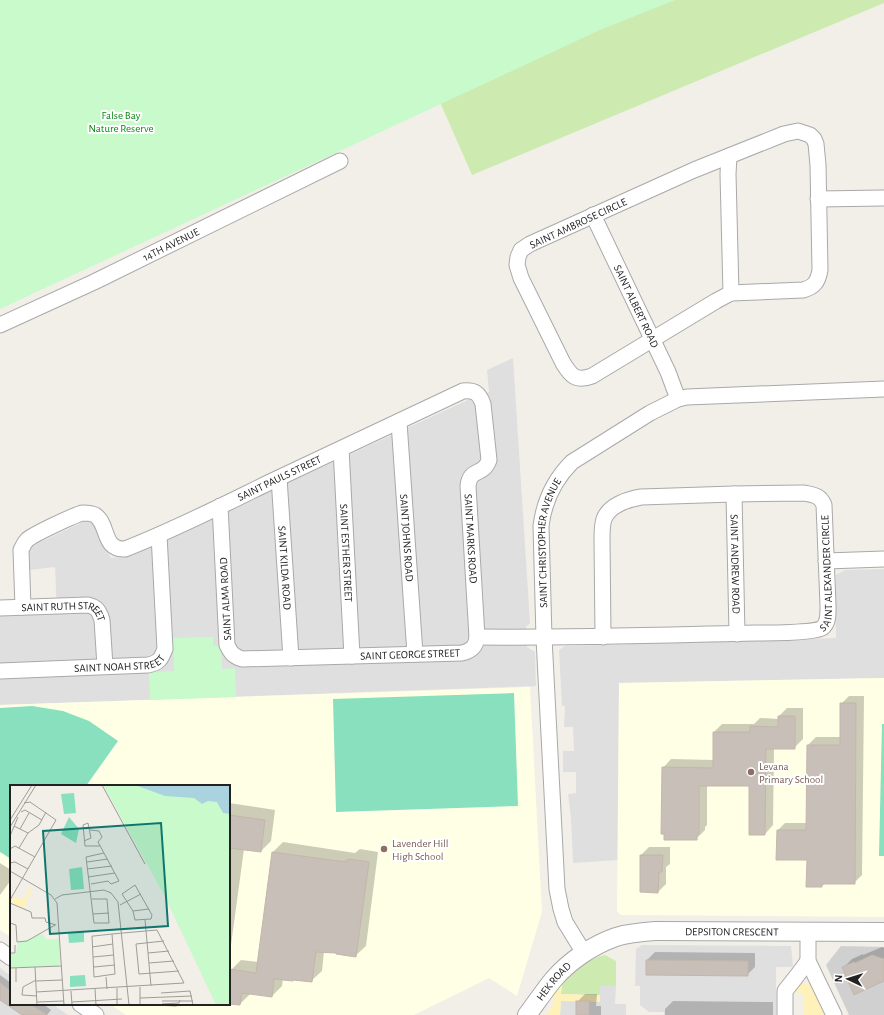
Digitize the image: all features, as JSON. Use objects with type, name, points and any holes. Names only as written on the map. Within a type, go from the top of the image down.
[{"type":"street","name":"SAINT AMBROSE CIRCLE","points":[[798,131],[810,135],[814,139],[816,144],[818,199],[819,278],[809,288],[802,290],[731,293],[592,376],[580,379],[568,372],[521,278],[517,265],[521,250],[530,244],[593,215],[729,156],[791,132],[798,131]]},
{"type":"street","points":[[729,156],[728,174],[731,293]]},
{"type":"street","name":"14TH AVENUE","points":[[0,325],[94,282],[340,161]]},
{"type":"street","points":[[818,199],[884,198]]},
{"type":"street","name":"SAINT ALBERT ROAD","points":[[593,215],[668,372],[678,399]]},
{"type":"street","name":"SAINT CHRISTOPHER AVENUE","points":[[584,953],[565,922],[557,889],[544,638],[540,526],[546,506],[558,480],[564,470],[572,462],[650,413],[678,399],[688,397],[884,389]]},
{"type":"street","name":"SAINT MARKS ROAD","points":[[399,422],[463,391],[477,393],[481,398],[483,404],[489,460],[485,468],[472,475],[468,486],[477,637]]},
{"type":"street","name":"SAINT PAULS STREET","points":[[23,607],[21,550],[23,545],[30,538],[78,514],[89,513],[95,516],[99,520],[110,543],[114,547],[125,549],[160,535],[399,422]]},
{"type":"street","name":"SAINT JOHNS ROAD","points":[[399,422],[415,654]]},
{"type":"street","name":"SAINT ESTHER STREET","points":[[341,449],[352,656]]},
{"type":"street","name":"SAINT KILDA ROAD","points":[[279,478],[291,658]]},
{"type":"street","name":"SAINT ALEXANDER CIRCLE","points":[[544,638],[603,637],[737,634],[809,631],[822,628],[826,624],[828,605],[824,505],[822,500],[819,497],[804,493],[641,497],[631,498],[614,507],[605,517],[603,525],[603,637]]},
{"type":"street","name":"SAINT ANDREW ROAD","points":[[734,494],[737,634]]},
{"type":"street","name":"SAINT ALMA ROAD","points":[[220,506],[227,645],[230,652],[242,660],[291,658]]},
{"type":"street","name":"SAINT NOAH STREET","points":[[0,671],[154,664],[161,658],[166,649],[160,535]]},
{"type":"street","points":[[826,561],[884,559]]},
{"type":"street","name":"SAINT RUTH STREET","points":[[0,608],[88,604],[94,606],[100,614],[102,620],[105,666]]},
{"type":"street","points":[[477,637],[544,638]]},
{"type":"street","name":"SAINT GEORGE STREET","points":[[291,658],[462,653],[471,650],[474,647],[477,637]]},
{"type":"street","name":"DEPSITON CRESCENT","points":[[584,953],[616,937],[634,933],[656,931],[884,932]]},
{"type":"street","points":[[808,931],[808,961],[834,1015]]},
{"type":"street","points":[[0,950],[10,957]]},
{"type":"street","name":"HEK ROAD","points":[[527,1015],[553,980],[570,963],[584,953]]},
{"type":"street","points":[[784,1015],[785,991],[808,961]]},
{"type":"street","points":[[81,1005],[96,1015]]},
{"type":"shaded area","points":[[513,358],[530,623],[526,627],[527,647],[535,652],[536,686],[0,705],[0,616],[57,614],[55,567],[30,570],[29,551],[32,546],[87,520],[92,522],[111,558],[131,555],[470,399],[489,392],[487,370]]},
{"type":"shaded area","points":[[884,569],[884,678],[619,683],[618,860],[573,863],[571,818],[568,794],[576,793],[576,772],[563,772],[563,751],[574,751],[573,727],[564,727],[565,706],[562,706],[559,650],[565,646],[836,638],[836,575],[845,570]]},
{"type":"shaded area","name":"Levana Primary School","points":[[884,678],[884,917],[621,915],[617,911],[619,683]]},
{"type":"shaded area","name":"Lavender Hill High School","points":[[530,687],[542,912],[517,996],[489,978],[414,1015],[126,1015],[111,1005],[230,1005],[230,785],[10,785],[10,936],[0,930],[0,705]]},
{"type":"shaded area","points":[[642,945],[791,946],[793,966],[776,967],[776,1015],[664,1015],[664,1012],[649,1012],[640,1005],[640,986],[635,986],[636,949]]},
{"type":"shaded area","points":[[841,946],[884,947],[884,1015],[849,1015],[826,965]]},
{"type":"shaded area","points":[[0,968],[10,975],[10,1005],[53,1005],[68,1015],[0,1015]]},
{"type":"shaded area","points":[[600,986],[616,986],[615,1004],[626,1004],[626,1015],[560,1015],[561,1001]]},
{"type":"green space","name":"False Bay Nature Reserve","points":[[0,0],[675,0],[600,30],[0,309]]},
{"type":"green space","points":[[395,0],[884,0],[884,3],[472,175]]},
{"type":"green space","points":[[213,637],[213,646],[221,646],[222,669],[235,668],[236,697],[150,700],[149,672],[174,671],[173,638]]},
{"type":"green space","points":[[514,693],[518,806],[336,812],[333,699]]},
{"type":"green space","points":[[32,706],[63,711],[89,721],[118,741],[87,785],[10,785],[10,858],[0,852],[0,708]]},
{"type":"green space","points":[[882,724],[884,724],[884,856],[879,856]]},
{"type":"green space","points":[[605,955],[616,961],[616,986],[600,986],[600,995],[561,994],[562,984],[576,971],[593,959]]},
{"type":"sand","points":[[803,983],[813,985],[828,1015],[804,1015],[804,994],[795,994],[798,987]]},
{"type":"sand","points":[[562,984],[561,994],[600,995],[600,1002],[561,1001],[560,1015],[546,1015],[554,1003],[554,993]]},
{"type":"building","points":[[840,703],[856,703],[855,884],[822,884],[822,887],[806,887],[807,860],[776,860],[777,830],[806,830],[807,745],[840,745]]},
{"type":"building","points":[[778,716],[795,716],[795,749],[766,749],[765,835],[749,835],[749,786],[699,786],[699,834],[697,834],[697,840],[664,840],[664,834],[661,834],[662,767],[713,768],[713,732],[750,732],[750,726],[778,727]]},
{"type":"building","points":[[230,815],[265,820],[261,852],[230,848]]},
{"type":"building","points":[[272,852],[346,862],[346,860],[349,859],[369,862],[356,957],[336,953],[316,952],[312,982],[274,979],[272,997],[242,993],[240,1005],[230,1004],[230,969],[256,973]]},
{"type":"building","points":[[640,855],[663,855],[662,872],[659,872],[658,893],[640,892]]},
{"type":"building","points":[[872,955],[884,959],[884,981],[854,995],[842,967]]},
{"type":"building","points":[[646,960],[748,961],[748,976],[646,975]]},
{"type":"building","points":[[0,983],[10,990],[10,1005],[32,1005],[47,1015],[22,1015],[0,1000]]},
{"type":"building","points":[[576,1001],[589,1001],[589,1015],[576,1015]]},
{"type":"place","name":"Levana Primary School","points":[[751,772]]},
{"type":"place","name":"Lavender Hill High School","points":[[384,849]]}]
